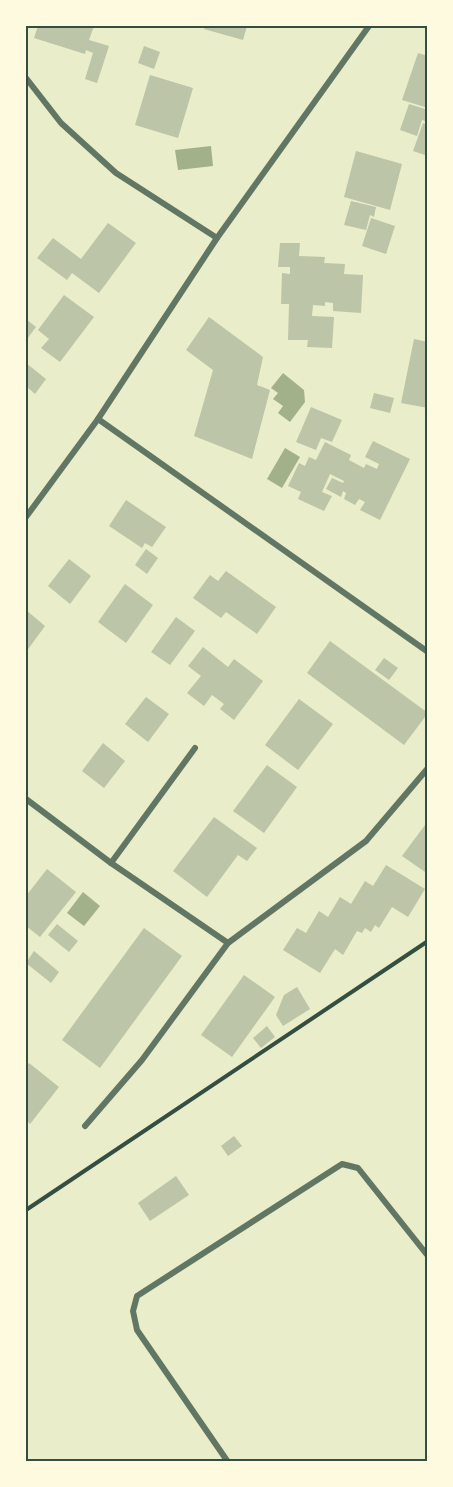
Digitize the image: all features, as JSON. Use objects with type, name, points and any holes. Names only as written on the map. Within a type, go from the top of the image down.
[{"type":"street","points":[[26,516],[99,419],[217,237],[369,26]]},
{"type":"street","points":[[26,78],[61,123],[116,173],[217,237]]},
{"type":"street","points":[[99,419],[428,652]]},
{"type":"street","points":[[111,863],[195,748]]},
{"type":"street","points":[[85,1126],[142,1060],[228,943],[366,841],[428,768]]},
{"type":"street","points":[[26,799],[111,863],[228,943]]},
{"type":"street","points":[[228,1461],[137,1330],[133,1311],[137,1296],[342,1164],[358,1168],[428,1256]]},
{"type":"path","points":[[26,1210],[428,941]]},
{"type":"shaded area","points":[[211,146],[213,166],[178,170],[175,150]]},
{"type":"shaded area","points":[[283,373],[304,390],[305,402],[290,422],[278,413],[283,406],[273,399],[278,393],[271,388]]},
{"type":"shaded area","points":[[285,448],[300,457],[282,488],[267,479]]},
{"type":"shaded area","points":[[83,892],[100,906],[84,926],[67,913]]},
{"type":"building","points":[[38,26],[94,26],[89,40],[109,46],[97,83],[85,79],[93,53],[86,50],[85,54],[34,38]]},
{"type":"building","points":[[205,26],[247,26],[243,40],[204,29]]},
{"type":"building","points":[[144,46],[160,52],[154,69],[138,63]]},
{"type":"building","points":[[418,53],[428,56],[428,108],[402,100]]},
{"type":"building","points":[[150,75],[193,88],[178,138],[135,125]]},
{"type":"building","points":[[409,104],[428,110],[428,122],[422,120],[417,136],[400,130]]},
{"type":"building","points":[[423,123],[428,125],[428,156],[413,151]]},
{"type":"building","points":[[356,151],[402,164],[390,210],[344,197]]},
{"type":"building","points":[[351,201],[376,207],[374,217],[370,215],[366,230],[344,225]]},
{"type":"building","points":[[371,218],[395,226],[386,254],[362,246]]},
{"type":"building","points":[[108,223],[136,243],[99,293],[72,273],[67,280],[37,258],[53,238],[81,259]]},
{"type":"building","points":[[280,243],[300,243],[299,256],[325,257],[324,263],[345,264],[344,274],[363,275],[361,313],[333,311],[333,303],[325,302],[325,306],[313,305],[312,316],[334,317],[332,348],[307,347],[308,340],[288,340],[289,304],[281,304],[282,273],[290,274],[290,267],[278,267]]},
{"type":"building","points":[[64,295],[94,317],[60,362],[41,348],[49,339],[38,330]]},
{"type":"building","points":[[209,317],[263,357],[257,385],[270,390],[252,459],[194,436],[213,370],[186,350]]},
{"type":"building","points":[[26,319],[36,327],[27,339],[26,338]]},
{"type":"building","points":[[414,339],[428,342],[428,408],[401,403]]},
{"type":"building","points":[[26,363],[46,379],[35,394],[26,386]]},
{"type":"building","points":[[374,393],[394,398],[390,413],[370,408]]},
{"type":"building","points":[[311,407],[342,420],[332,442],[321,438],[316,450],[296,442]]},
{"type":"building","points":[[373,441],[410,459],[380,520],[360,510],[365,502],[359,499],[355,505],[344,499],[346,493],[343,491],[341,497],[326,489],[332,478],[343,483],[344,481],[330,474],[322,492],[332,496],[324,511],[298,499],[301,492],[288,486],[299,463],[305,466],[309,457],[316,460],[325,442],[351,455],[349,460],[364,468],[366,464],[377,469],[379,464],[365,457]]},
{"type":"building","points":[[126,500],[166,527],[152,547],[145,543],[142,548],[109,526]]},
{"type":"building","points":[[146,549],[158,558],[147,574],[135,565]]},
{"type":"building","points":[[69,559],[91,576],[70,604],[48,586]]},
{"type":"building","points":[[226,571],[276,607],[257,634],[226,612],[221,618],[193,598],[210,575],[218,581]]},
{"type":"building","points":[[125,584],[153,605],[126,643],[98,622]]},
{"type":"building","points":[[26,610],[45,626],[26,652]]},
{"type":"building","points":[[176,617],[195,631],[170,665],[151,652]]},
{"type":"building","points":[[330,641],[428,713],[404,745],[307,673]]},
{"type":"building","points":[[203,647],[228,667],[234,659],[263,681],[234,720],[220,709],[224,704],[212,695],[204,706],[187,693],[201,676],[188,666]]},
{"type":"building","points":[[384,658],[398,668],[389,680],[375,670]]},
{"type":"building","points":[[146,697],[169,714],[148,742],[125,724]]},
{"type":"building","points":[[299,699],[333,724],[298,770],[265,745]]},
{"type":"building","points":[[103,743],[125,761],[104,788],[82,771]]},
{"type":"building","points":[[267,765],[297,787],[264,833],[233,811]]},
{"type":"building","points":[[214,817],[257,848],[247,861],[238,855],[207,897],[173,871]]},
{"type":"building","points":[[428,821],[428,874],[402,856]]},
{"type":"building","points":[[386,865],[425,889],[408,917],[392,907],[379,928],[375,925],[371,932],[365,928],[362,933],[357,931],[343,955],[335,949],[320,973],[283,950],[297,928],[306,933],[319,911],[328,917],[340,897],[351,904],[365,881],[373,886]]},
{"type":"building","points":[[47,869],[76,892],[40,937],[26,926],[26,896]]},
{"type":"building","points":[[57,924],[78,941],[69,952],[48,935]]},
{"type":"building","points":[[144,928],[182,956],[100,1068],[62,1040]]},
{"type":"building","points":[[34,951],[59,972],[51,983],[26,963]]},
{"type":"building","points":[[244,975],[275,997],[232,1057],[201,1035]]},
{"type":"building","points":[[297,987],[310,1009],[283,1026],[276,1015],[284,995]]},
{"type":"building","points":[[267,1026],[275,1037],[261,1048],[253,1038]]},
{"type":"building","points":[[29,1063],[59,1087],[30,1124],[26,1120],[26,1068]]},
{"type":"building","points":[[234,1136],[242,1146],[228,1156],[221,1146]]},
{"type":"building","points":[[176,1176],[189,1195],[150,1221],[138,1203]]}]
